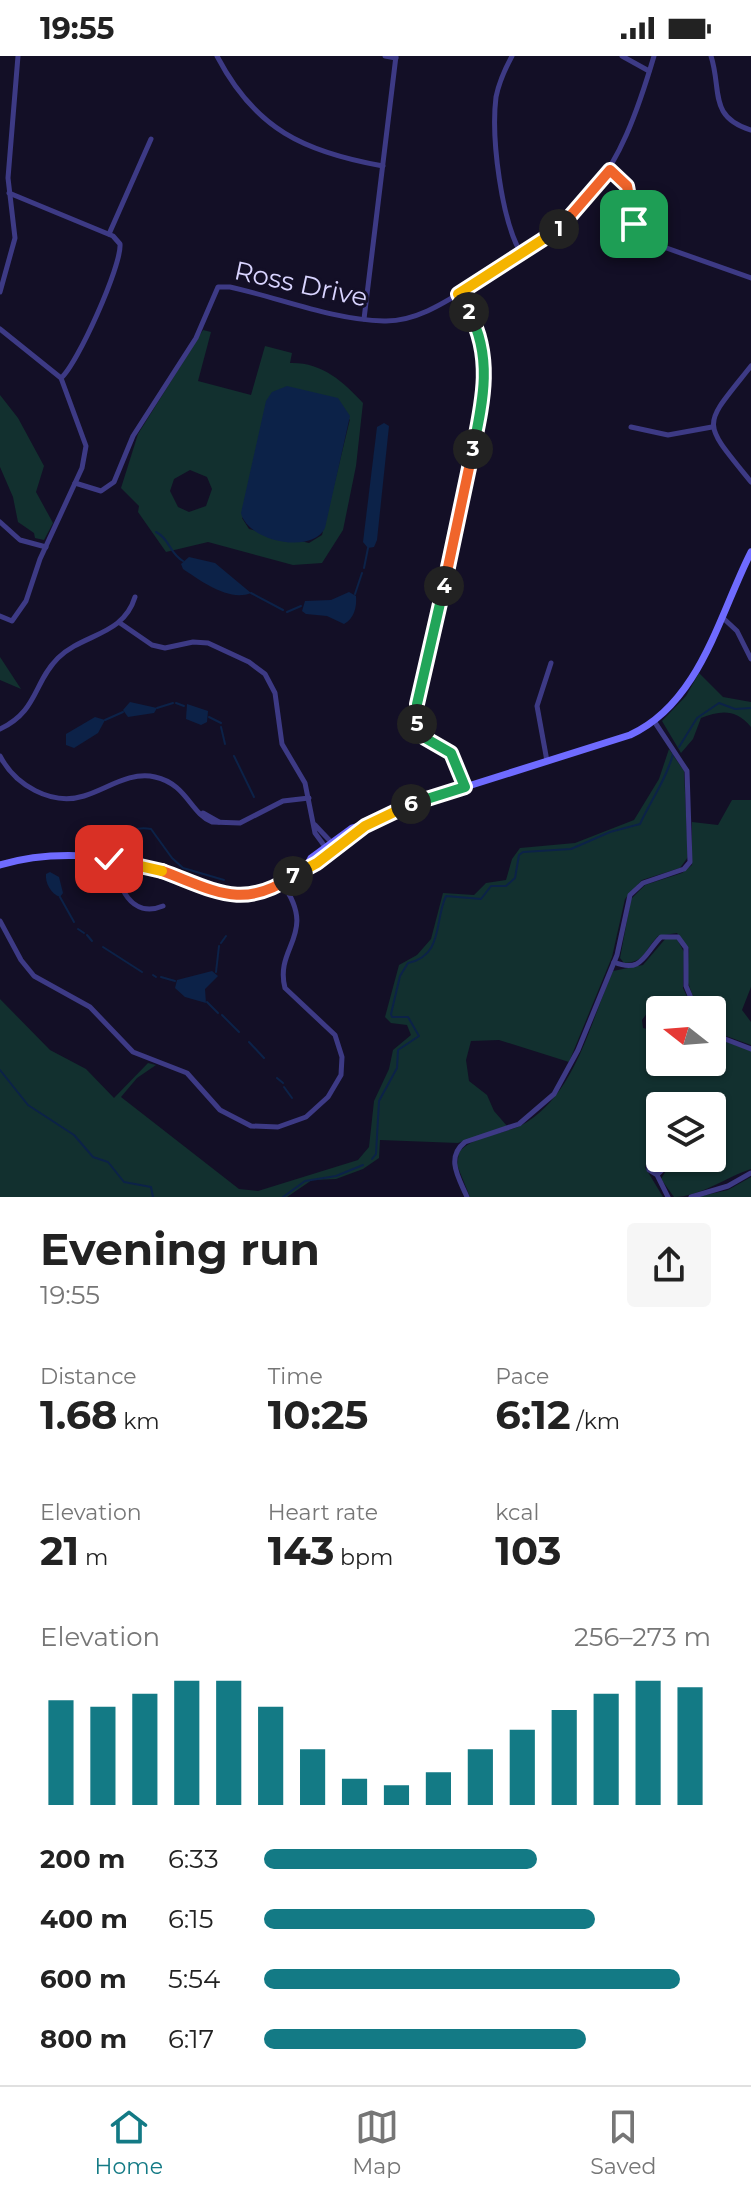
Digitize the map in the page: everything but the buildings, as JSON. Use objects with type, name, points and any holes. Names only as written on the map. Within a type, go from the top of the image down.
[{"type":"street","points":[[0,292],[15,238],[9,193],[9,161],[18,56]]},
{"type":"street","points":[[217,56],[239,92],[281,133],[314,150],[383,166]]},
{"type":"street","points":[[364,319],[396,57],[385,56]]},
{"type":"street","points":[[512,56],[498,89],[496,114],[506,219],[522,255]]},
{"type":"street","points":[[622,56],[649,71]]},
{"type":"street","name":"Ross Drive","points":[[75,483],[101,491],[114,482],[133,436],[196,338],[218,287],[230,287],[364,319],[393,321],[412,316],[458,294],[522,255],[568,220],[610,170],[633,125],[654,56]]},
{"type":"street","points":[[711,56],[721,109],[732,123],[751,130]]},
{"type":"street","points":[[109,234],[151,139]]},
{"type":"street","points":[[610,170],[627,186],[635,229],[644,240],[751,278]]},
{"type":"street","points":[[9,193],[109,234],[120,244],[111,278],[71,366],[61,378]]},
{"type":"street","points":[[458,294],[480,341],[484,391],[416,718],[425,738],[451,753],[465,787]]},
{"type":"street","points":[[0,329],[61,378],[86,442],[85,457],[24,605],[10,622],[0,616]]},
{"type":"street","points":[[751,366],[715,410],[712,427],[717,441],[751,482]]},
{"type":"street","points":[[631,427],[668,435],[712,427]]},
{"type":"street","points":[[0,522],[20,540],[46,547]]},
{"type":"street","points":[[0,865],[44,856],[119,861],[151,868],[235,897],[261,894],[307,866],[330,846],[365,826],[389,817],[404,806],[623,737],[654,721],[687,687],[751,552]]},
{"type":"street","points":[[0,729],[29,709],[58,658],[120,623],[135,597]]},
{"type":"street","points":[[721,616],[737,631],[751,659]]},
{"type":"street","points":[[120,623],[136,637],[165,648],[193,642],[208,643],[249,662],[265,674],[275,693],[282,744],[303,777],[315,833],[330,846]]},
{"type":"street","points":[[547,761],[537,706],[551,663]]},
{"type":"street","points":[[467,1197],[454,1165],[457,1149],[465,1142],[519,1124],[551,1098],[569,1069],[614,962],[630,895],[643,883],[684,869],[691,859],[686,768],[654,721]]},
{"type":"street","points":[[0,756],[18,780],[48,795],[81,797],[127,779],[152,776],[176,785],[203,813],[219,822],[240,823],[283,801],[309,798]]},
{"type":"street","points":[[119,861],[118,880],[124,895],[141,906],[154,909],[163,906]]},
{"type":"street","points":[[0,921],[28,970],[90,1007],[133,1052],[187,1073],[214,1105],[231,1118],[256,1127],[278,1127],[300,1120],[318,1107],[337,1085],[342,1063],[335,1035],[285,988],[284,967],[298,922],[295,903],[282,883]]},
{"type":"street","points":[[614,962],[629,967],[639,965],[661,937],[678,937],[687,952],[686,986],[690,996]]},
{"type":"street","points":[[726,1039],[751,1049]]},
{"type":"street","points":[[691,1197],[728,1186],[751,1173]]},
{"type":"street","points":[[657,1175],[668,1197]]},
{"type":"green space","points":[[203,330],[211,332],[198,381],[251,395],[265,346],[292,353],[290,363],[312,366],[331,374],[363,403],[356,466],[343,530],[322,563],[293,565],[208,542],[166,552],[138,512],[139,506],[121,488],[138,434]],"holes":[[[350,419],[322,535],[309,543],[249,529],[242,518]],[[190,470],[207,477],[212,489],[206,506],[189,512],[178,507],[170,491],[174,479]]]},
{"type":"green space","points":[[0,395],[18,418],[44,466],[36,492],[53,523],[44,540],[35,538],[34,533],[18,522],[13,497],[0,467]]},
{"type":"green space","points":[[0,657],[21,689],[0,680]]},
{"type":"green space","points":[[699,673],[723,697],[751,702],[751,727],[734,714],[701,718],[693,739],[681,753],[662,721],[686,696]]},
{"type":"green space","points":[[669,749],[684,771],[688,857],[680,868],[642,880],[625,899],[612,957],[569,1062],[499,1040],[471,1041],[466,1060],[469,1081],[487,1095],[494,1111],[507,1126],[458,1143],[380,1140],[379,1158],[363,1169],[336,1179],[312,1180],[287,1197],[0,1197],[0,999],[50,1050],[86,1069],[114,1098],[148,1063],[156,1065],[137,1078],[121,1097],[239,1189],[258,1191],[358,1160],[369,1147],[374,1101],[389,1069],[393,1050],[411,1035],[407,1025],[391,1023],[385,1017],[399,965],[417,955],[431,939],[443,893],[474,895],[486,883],[506,880],[512,859],[520,848],[575,843],[634,820],[659,779]]},
{"type":"green space","points":[[732,800],[751,800],[751,987],[742,1010],[751,1022],[751,1045],[726,1036],[726,996],[693,996],[687,980],[689,949],[677,933],[658,936],[636,961],[624,963],[620,958],[631,899],[645,885],[682,873],[692,865],[692,822],[718,825]]},
{"type":"green space","points":[[666,938],[677,939],[684,952],[683,988],[687,996],[646,996],[646,1015],[642,1020],[643,1028],[646,1029],[646,1076],[726,1076],[726,1041],[751,1051],[751,1169],[703,1190],[674,1197],[661,1179],[665,1172],[726,1172],[726,1092],[646,1092],[645,1167],[663,1197],[470,1197],[457,1165],[459,1152],[474,1142],[527,1122],[544,1108],[570,1074],[613,971],[643,965]]},
{"type":"green space","points":[[751,1177],[751,1197],[697,1197],[728,1190]]},
{"type":"water","points":[[287,386],[338,398],[350,416],[325,528],[318,536],[294,543],[255,531],[241,513],[266,401],[272,392]]},
{"type":"water","points":[[384,423],[389,426],[377,540],[374,547],[368,548],[363,542],[377,427]]},
{"type":"water","points":[[189,557],[215,563],[251,593],[234,595],[207,584],[183,569],[181,564]]},
{"type":"water","points":[[349,592],[356,596],[356,604],[352,616],[344,624],[327,616],[302,611],[305,601],[331,600]]},
{"type":"water","points":[[130,702],[157,708],[154,713],[128,717],[123,710]]},
{"type":"water","points":[[187,704],[208,711],[207,722],[201,725],[186,719]]},
{"type":"water","points":[[95,717],[105,720],[98,733],[74,748],[66,745],[66,734]]},
{"type":"water","points":[[50,872],[59,877],[63,893],[60,897],[48,884],[46,874]]},
{"type":"water","points":[[212,971],[218,976],[205,989],[206,1003],[185,997],[175,988],[177,980]]},
{"type":"waterway","points":[[156,532],[183,561]]},
{"type":"waterway","points":[[364,568],[368,548]]},
{"type":"waterway","points":[[355,594],[362,573]]},
{"type":"waterway","points":[[251,593],[283,610]]},
{"type":"waterway","points":[[287,612],[301,606]]},
{"type":"waterway","points":[[157,708],[173,703]]},
{"type":"waterway","points":[[176,703],[184,706]]},
{"type":"waterway","points":[[679,747],[697,718],[719,703],[735,709],[751,708]]},
{"type":"waterway","points":[[105,720],[123,712]]},
{"type":"waterway","points":[[209,717],[221,723]]},
{"type":"waterway","points":[[221,727],[225,744]]},
{"type":"waterway","points":[[372,1159],[376,1154],[379,1101],[397,1068],[398,1050],[419,1036],[408,1017],[392,1017],[391,1014],[400,976],[408,963],[419,959],[433,945],[446,896],[481,899],[491,886],[506,886],[515,878],[519,855],[523,852],[571,849],[610,832],[640,824],[673,754]]},
{"type":"waterway","points":[[234,756],[254,797]]},
{"type":"waterway","points":[[109,846],[127,832],[151,829],[183,868],[224,880]]},
{"type":"waterway","points":[[60,897],[74,922]]},
{"type":"waterway","points":[[78,929],[84,933]]},
{"type":"waterway","points":[[87,935],[92,941]]},
{"type":"waterway","points":[[221,943],[226,936]]},
{"type":"waterway","points":[[216,972],[219,946]]},
{"type":"waterway","points":[[103,947],[142,972]]},
{"type":"waterway","points":[[161,977],[175,981]]},
{"type":"waterway","points":[[207,1002],[218,1013]]},
{"type":"waterway","points":[[222,1015],[239,1032]]},
{"type":"waterway","points":[[249,1042],[264,1058]]},
{"type":"waterway","points":[[0,1070],[28,1105],[74,1135],[93,1157],[108,1162],[124,1182],[151,1187],[153,1197]]},
{"type":"waterway","points":[[277,1078],[283,1083]]},
{"type":"waterway","points":[[284,1087],[292,1098]]},
{"type":"waterway","points":[[283,1197],[305,1181],[336,1176],[363,1165]]},
{"type":"route","points":[[109,859],[141,865],[230,896],[256,895],[271,890],[307,866],[317,863],[365,826],[389,817],[404,806],[465,787],[451,753],[425,738],[418,729],[416,718],[484,391],[483,351],[472,318],[458,294],[557,230],[610,170],[627,186],[634,224]]}]
